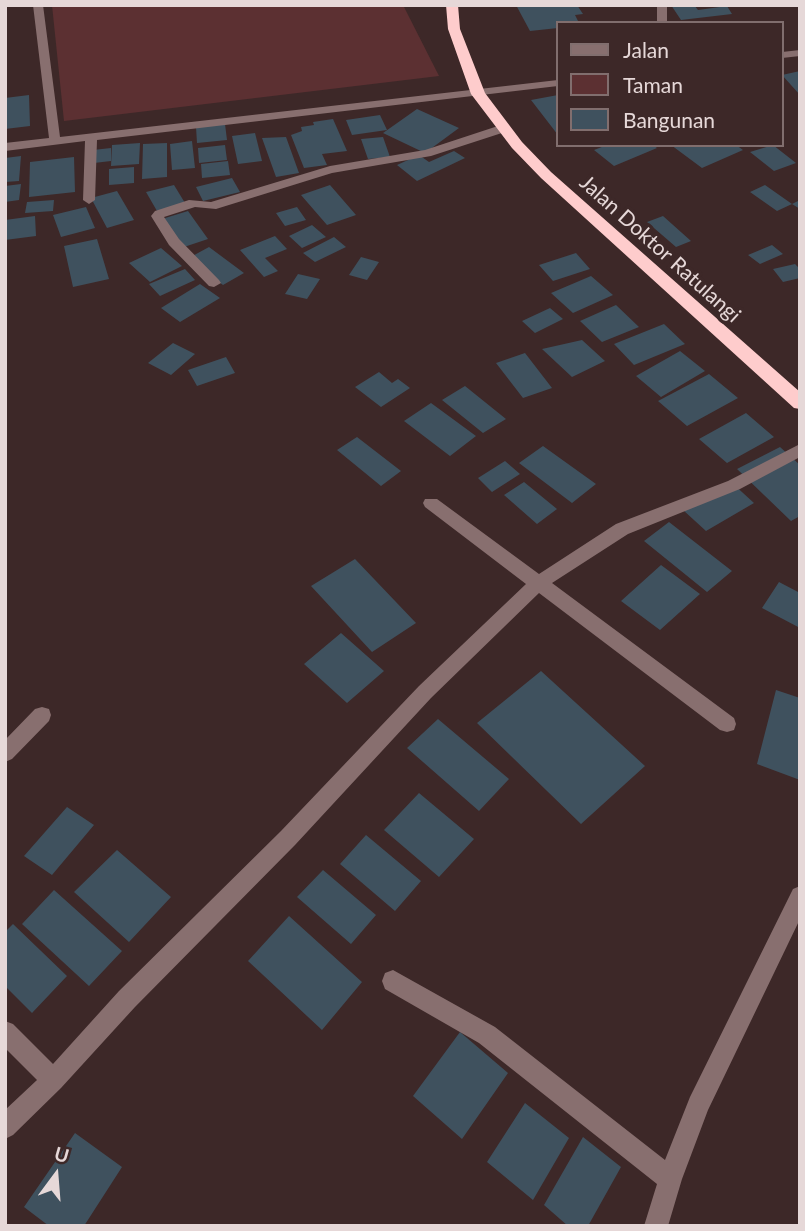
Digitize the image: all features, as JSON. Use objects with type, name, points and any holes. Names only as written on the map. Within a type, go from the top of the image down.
[{"type":"highway","name":"Jalan Doktor Ratulangi","points":[[452,5],[454,29],[478,94],[504,128],[546,175],[800,403]]},
{"type":"street","points":[[38,5],[55,141]]},
{"type":"street","points":[[5,147],[556,83]]},
{"type":"street","points":[[214,283],[174,242],[157,216],[194,204],[211,206],[330,170],[426,153],[504,128]]},
{"type":"street","points":[[89,200],[91,137]]},
{"type":"street","points":[[5,1127],[127,999],[288,838],[425,692],[537,584],[622,529],[734,485],[800,450]]},
{"type":"street","points":[[431,503],[727,724]]},
{"type":"street","points":[[5,753],[42,715]]},
{"type":"street","points":[[656,1226],[670,1179],[716,1066],[800,896]]},
{"type":"street","points":[[393,981],[487,1035],[670,1179]]},
{"type":"street","points":[[5,1032],[52,1080]]},
{"type":"green space","points":[[52,5],[403,5],[439,76],[64,121]]},
{"type":"building","points":[[516,5],[577,5],[583,14],[575,15],[578,21],[556,21],[556,28],[530,31]]},
{"type":"building","points":[[671,5],[694,5],[698,10],[727,6],[732,14],[681,20]]},
{"type":"building","points":[[800,71],[800,95],[784,77],[784,75]]},
{"type":"building","points":[[29,95],[30,126],[5,129],[5,98]]},
{"type":"building","points":[[556,95],[556,132],[531,100]]},
{"type":"building","points":[[417,109],[459,128],[425,153],[383,133]]},
{"type":"building","points":[[380,115],[387,130],[352,135],[346,120]]},
{"type":"building","points":[[333,119],[347,151],[322,154],[327,165],[304,168],[291,135],[302,131],[301,127],[314,125],[313,122]]},
{"type":"building","points":[[225,124],[227,140],[197,143],[196,127]]},
{"type":"building","points":[[255,133],[262,161],[238,164],[232,136]]},
{"type":"building","points":[[286,137],[299,173],[276,177],[262,138]]},
{"type":"building","points":[[383,137],[390,157],[368,159],[361,139]]},
{"type":"building","points":[[192,141],[195,168],[172,170],[170,144]]},
{"type":"building","points":[[140,143],[139,164],[111,166],[112,145]]},
{"type":"building","points":[[167,143],[167,177],[142,179],[143,144]]},
{"type":"building","points":[[225,145],[227,160],[199,163],[198,148]]},
{"type":"building","points":[[602,147],[657,148],[614,166],[594,150]]},
{"type":"building","points":[[674,147],[739,147],[743,150],[702,168]]},
{"type":"building","points":[[776,147],[796,163],[774,171],[750,152]]},
{"type":"building","points":[[111,148],[111,161],[94,163],[93,150]]},
{"type":"building","points":[[454,151],[465,158],[417,181],[397,165],[419,155],[429,162]]},
{"type":"building","points":[[21,156],[19,181],[5,182],[5,158]]},
{"type":"building","points":[[74,157],[75,192],[29,197],[30,162]]},
{"type":"building","points":[[228,161],[230,175],[202,178],[201,164]]},
{"type":"building","points":[[134,167],[134,183],[109,185],[109,169]]},
{"type":"building","points":[[232,178],[240,192],[203,201],[196,187]]},
{"type":"building","points":[[21,184],[19,200],[5,202],[5,186]]},
{"type":"building","points":[[174,185],[185,203],[157,211],[146,192]]},
{"type":"building","points":[[330,185],[356,215],[327,225],[301,195]]},
{"type":"building","points":[[765,185],[792,204],[777,211],[750,192]]},
{"type":"building","points":[[117,191],[134,220],[107,228],[91,198]]},
{"type":"building","points":[[54,200],[53,211],[25,213],[27,202]]},
{"type":"building","points":[[800,200],[800,209],[792,204]]},
{"type":"building","points":[[86,207],[95,228],[61,237],[53,215]]},
{"type":"building","points":[[297,207],[306,220],[285,226],[276,213]]},
{"type":"building","points":[[188,211],[208,239],[181,248],[162,219]]},
{"type":"building","points":[[35,216],[36,236],[5,240],[5,220]]},
{"type":"building","points":[[663,216],[691,241],[676,247],[647,222]]},
{"type":"building","points":[[312,225],[326,237],[302,248],[289,236]]},
{"type":"building","points":[[275,236],[287,249],[265,258],[278,271],[264,277],[240,250]]},
{"type":"building","points":[[334,237],[346,247],[315,262],[303,253]]},
{"type":"building","points":[[97,239],[109,279],[73,287],[64,246]]},
{"type":"building","points":[[772,245],[783,254],[760,264],[748,255]]},
{"type":"building","points":[[209,247],[244,273],[223,285],[187,259]]},
{"type":"building","points":[[161,248],[182,266],[150,282],[129,263]]},
{"type":"building","points":[[576,253],[590,269],[553,281],[539,265]]},
{"type":"building","points":[[361,257],[379,262],[367,280],[349,275]]},
{"type":"building","points":[[795,264],[800,269],[800,278],[783,282],[773,269]]},
{"type":"building","points":[[185,269],[195,280],[160,296],[149,284]]},
{"type":"building","points":[[298,274],[320,279],[307,299],[285,294]]},
{"type":"building","points":[[591,276],[613,295],[573,313],[551,293]]},
{"type":"building","points":[[200,284],[220,298],[180,322],[161,308]]},
{"type":"building","points":[[616,305],[639,327],[602,342],[580,321]]},
{"type":"building","points":[[550,308],[563,319],[535,333],[522,321]]},
{"type":"building","points":[[664,324],[685,344],[634,365],[614,344]]},
{"type":"building","points":[[582,340],[605,361],[572,377],[542,349]]},
{"type":"building","points":[[173,343],[195,354],[171,375],[148,363]]},
{"type":"building","points":[[680,351],[705,371],[661,397],[636,376]]},
{"type":"building","points":[[525,353],[552,388],[523,398],[496,363]]},
{"type":"building","points":[[226,357],[235,373],[197,386],[188,370]]},
{"type":"building","points":[[379,372],[392,383],[398,379],[410,388],[381,407],[355,387]]},
{"type":"building","points":[[709,374],[738,398],[687,426],[658,401]]},
{"type":"building","points":[[465,386],[506,419],[483,433],[442,400]]},
{"type":"building","points":[[431,403],[476,436],[450,456],[404,421]]},
{"type":"building","points":[[746,413],[774,437],[727,463],[699,439]]},
{"type":"building","points":[[357,437],[401,471],[381,486],[337,450]]},
{"type":"building","points":[[543,446],[596,484],[572,503],[519,463]]},
{"type":"building","points":[[780,447],[800,465],[800,516],[791,521],[737,469]]},
{"type":"building","points":[[505,461],[520,474],[492,492],[478,478]]},
{"type":"building","points":[[524,482],[557,509],[537,524],[504,495]]},
{"type":"building","points":[[731,482],[754,503],[706,531],[683,510]]},
{"type":"building","points":[[669,522],[732,571],[707,592],[644,541]]},
{"type":"building","points":[[355,559],[416,623],[372,652],[311,586]]},
{"type":"building","points":[[661,565],[700,594],[660,630],[621,601]]},
{"type":"building","points":[[779,582],[800,593],[800,628],[762,608]]},
{"type":"building","points":[[341,633],[384,671],[347,703],[304,664]]},
{"type":"building","points":[[541,671],[645,766],[581,824],[477,723]]},
{"type":"building","points":[[776,690],[800,698],[800,780],[757,764]]},
{"type":"building","points":[[438,719],[509,779],[479,811],[407,748]]},
{"type":"building","points":[[419,793],[474,839],[439,877],[384,830]]},
{"type":"building","points":[[67,807],[94,825],[52,875],[24,856]]},
{"type":"building","points":[[366,835],[421,881],[395,911],[340,864]]},
{"type":"building","points":[[117,850],[171,897],[129,942],[74,892]]},
{"type":"building","points":[[323,870],[376,915],[351,944],[297,897]]},
{"type":"building","points":[[54,890],[122,951],[89,986],[22,924]]},
{"type":"building","points":[[289,916],[362,982],[322,1030],[248,961]]},
{"type":"building","points":[[13,924],[67,976],[32,1013],[5,986],[5,932]]},
{"type":"building","points":[[460,1032],[508,1073],[462,1139],[413,1096]]},
{"type":"building","points":[[525,1103],[569,1138],[533,1200],[487,1162]]},
{"type":"building","points":[[75,1133],[122,1167],[84,1226],[49,1226],[24,1207]]},
{"type":"building","points":[[583,1137],[621,1167],[588,1226],[568,1226],[544,1205]]}]
